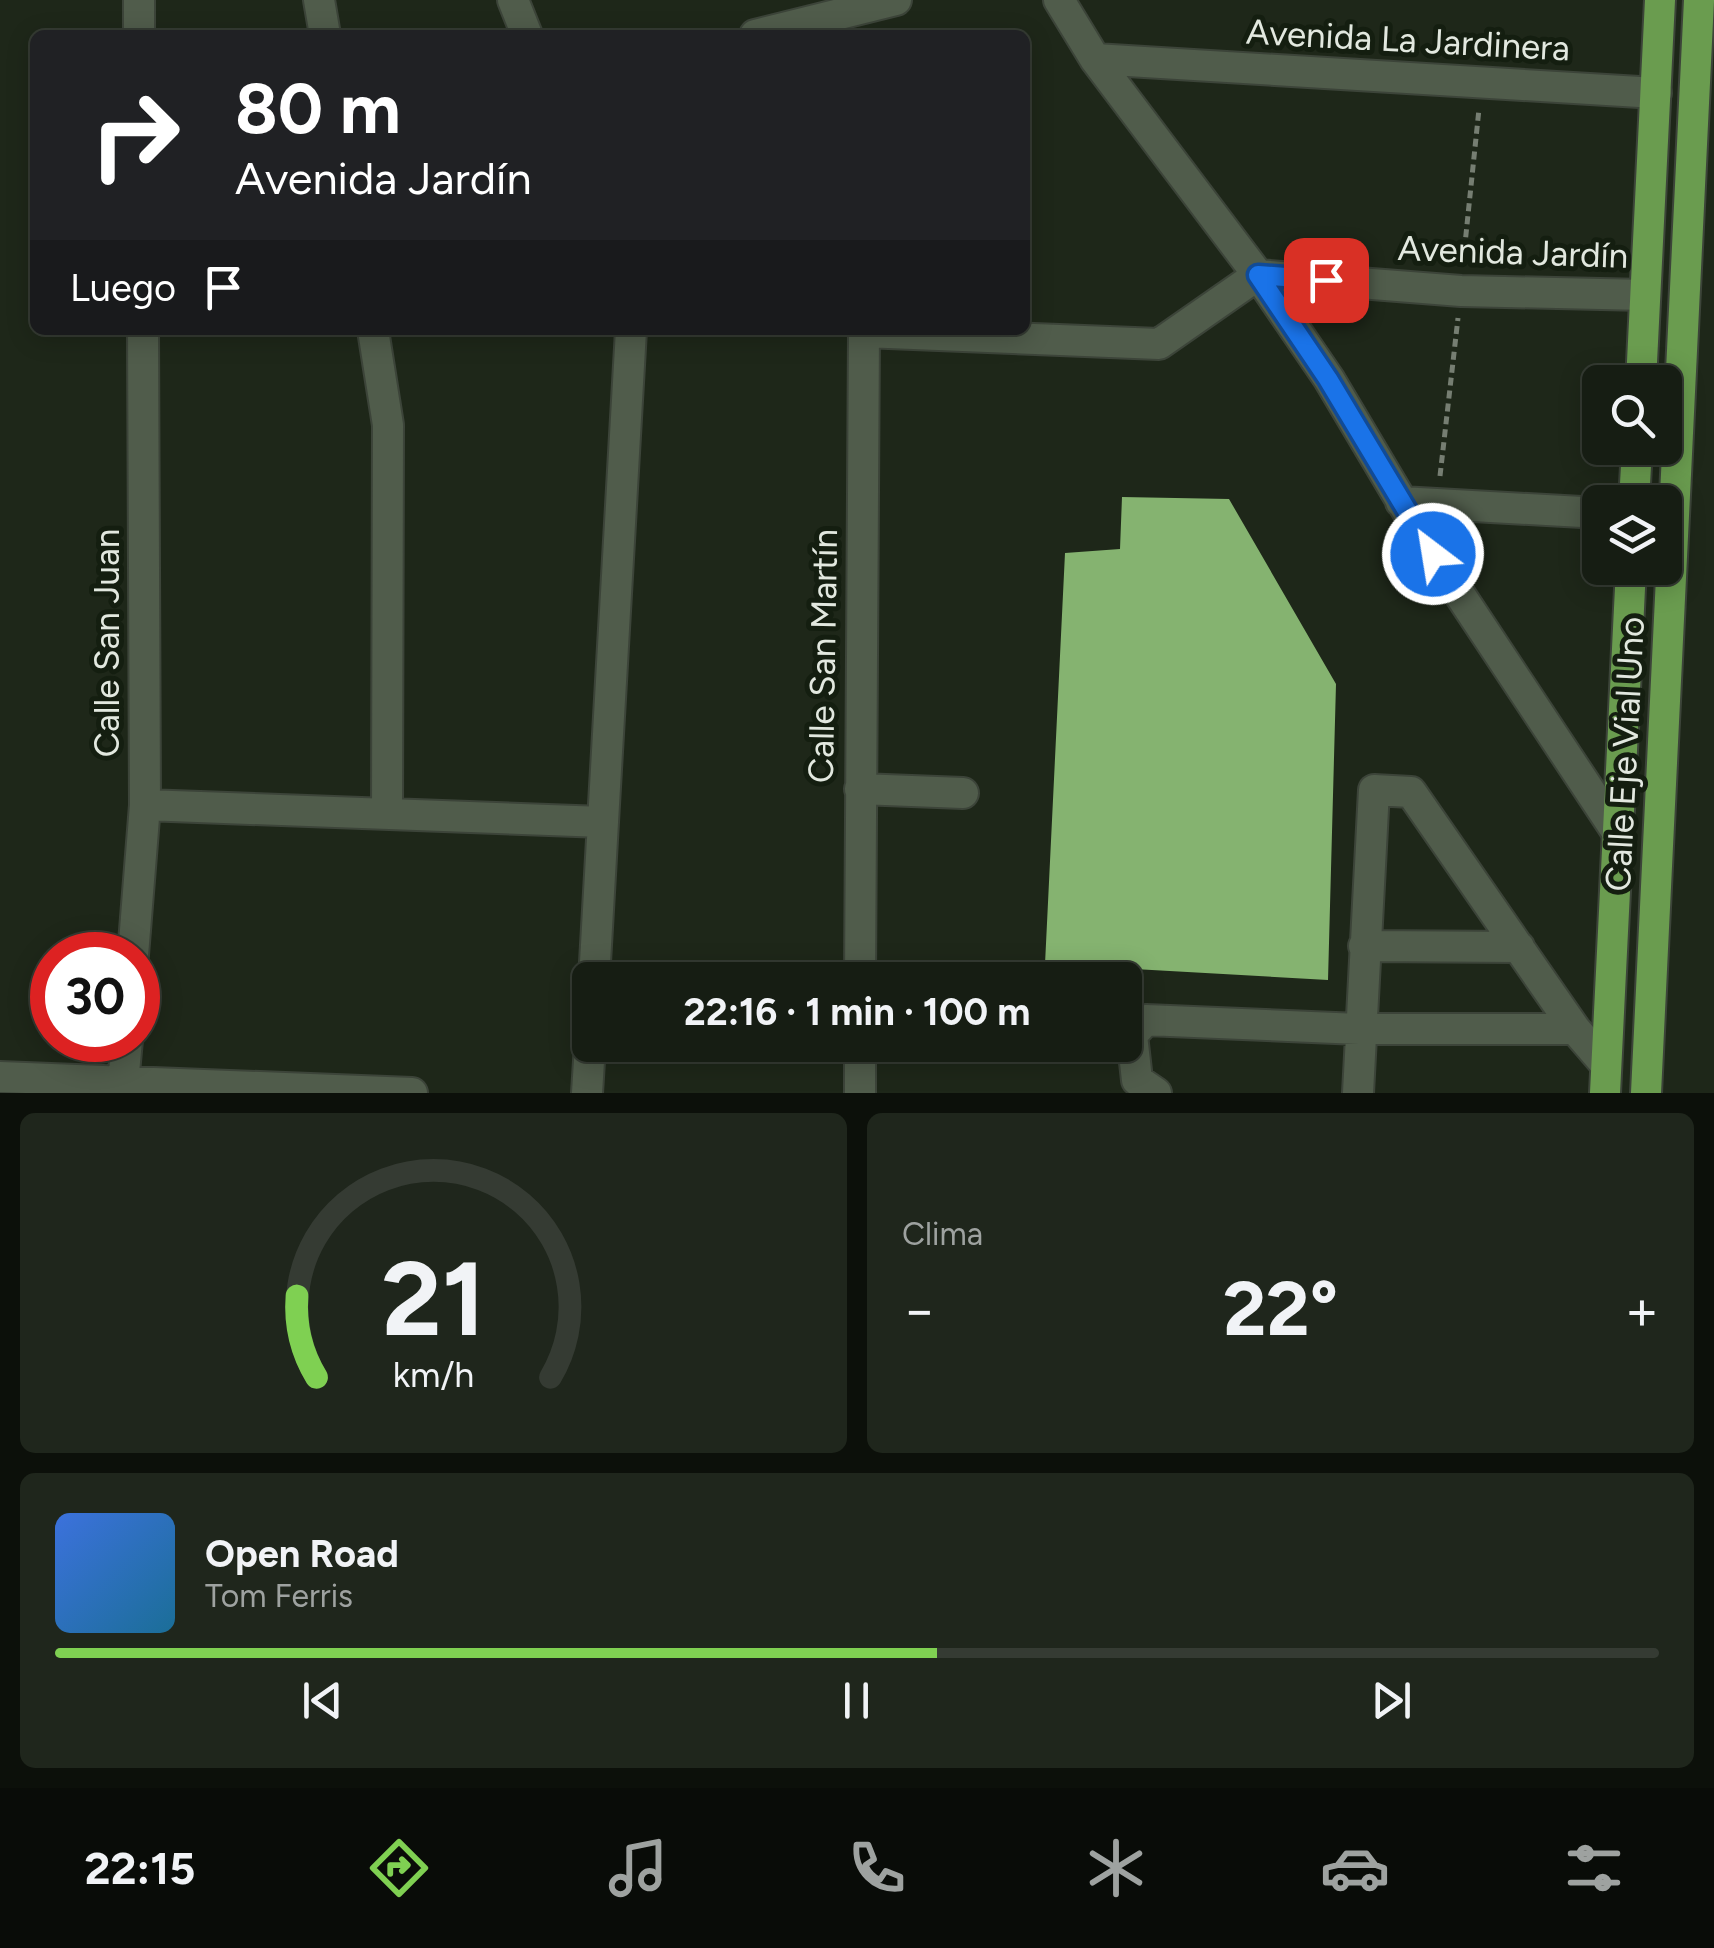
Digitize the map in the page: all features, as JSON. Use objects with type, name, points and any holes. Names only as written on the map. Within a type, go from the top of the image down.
[{"type":"main road","points":[[1642,365],[1660,0]]},
{"type":"main road","name":"Calle Eje Vial Uno","points":[[1646,1093],[1699,0]]},
{"type":"main road","name":"Calle Eje Vial Uno","points":[[1605,1079],[1630,585]]},
{"type":"street","points":[[138,0],[139,30]]},
{"type":"street","points":[[319,0],[324,30]]},
{"type":"street","points":[[512,0],[525,30]]},
{"type":"street","points":[[775,30],[896,0]]},
{"type":"street","points":[[1059,0],[1095,60],[1258,275],[1328,379],[1401,502],[1617,832]]},
{"type":"street","name":"Avenida La Jardinera","points":[[1095,60],[1656,92]]},
{"type":"street","points":[[938,335],[1159,344],[1258,275]]},
{"type":"street","name":"Avenida Jardín","points":[[1258,275],[1460,291],[1646,295]]},
{"type":"street","name":"Calle San Juan","points":[[136,932],[145,805],[143,335]]},
{"type":"street","points":[[373,335],[388,424],[387,814]]},
{"type":"street","points":[[595,962],[631,335]]},
{"type":"street","name":"Calle San Martín","points":[[860,962],[864,335]]},
{"type":"street","points":[[1401,502],[1582,511]]},
{"type":"street","points":[[860,789],[963,793]]},
{"type":"street","points":[[1358,1093],[1374,790],[1410,792],[1575,1029],[1605,1079]]},
{"type":"street","points":[[145,805],[603,822]]},
{"type":"street","points":[[1364,946],[1519,947]]},
{"type":"street","points":[[1156,1093],[1137,1080],[1132,1061],[1132,1035],[1146,1020],[1359,1029],[1575,1029]]},
{"type":"street","points":[[123,1083],[125,1062]]},
{"type":"street","points":[[587,1093],[589,1062]]},
{"type":"street","points":[[860,1062],[860,1093]]},
{"type":"street","points":[[0,1077],[412,1093]]},
{"type":"building","points":[[1122,497],[1229,499],[1336,684],[1328,980],[1142,969],[1142,962],[1045,962],[1065,553],[1120,549]]},
{"type":"route","points":[[1326,280],[1258,275],[1328,379],[1433,554]]}]
